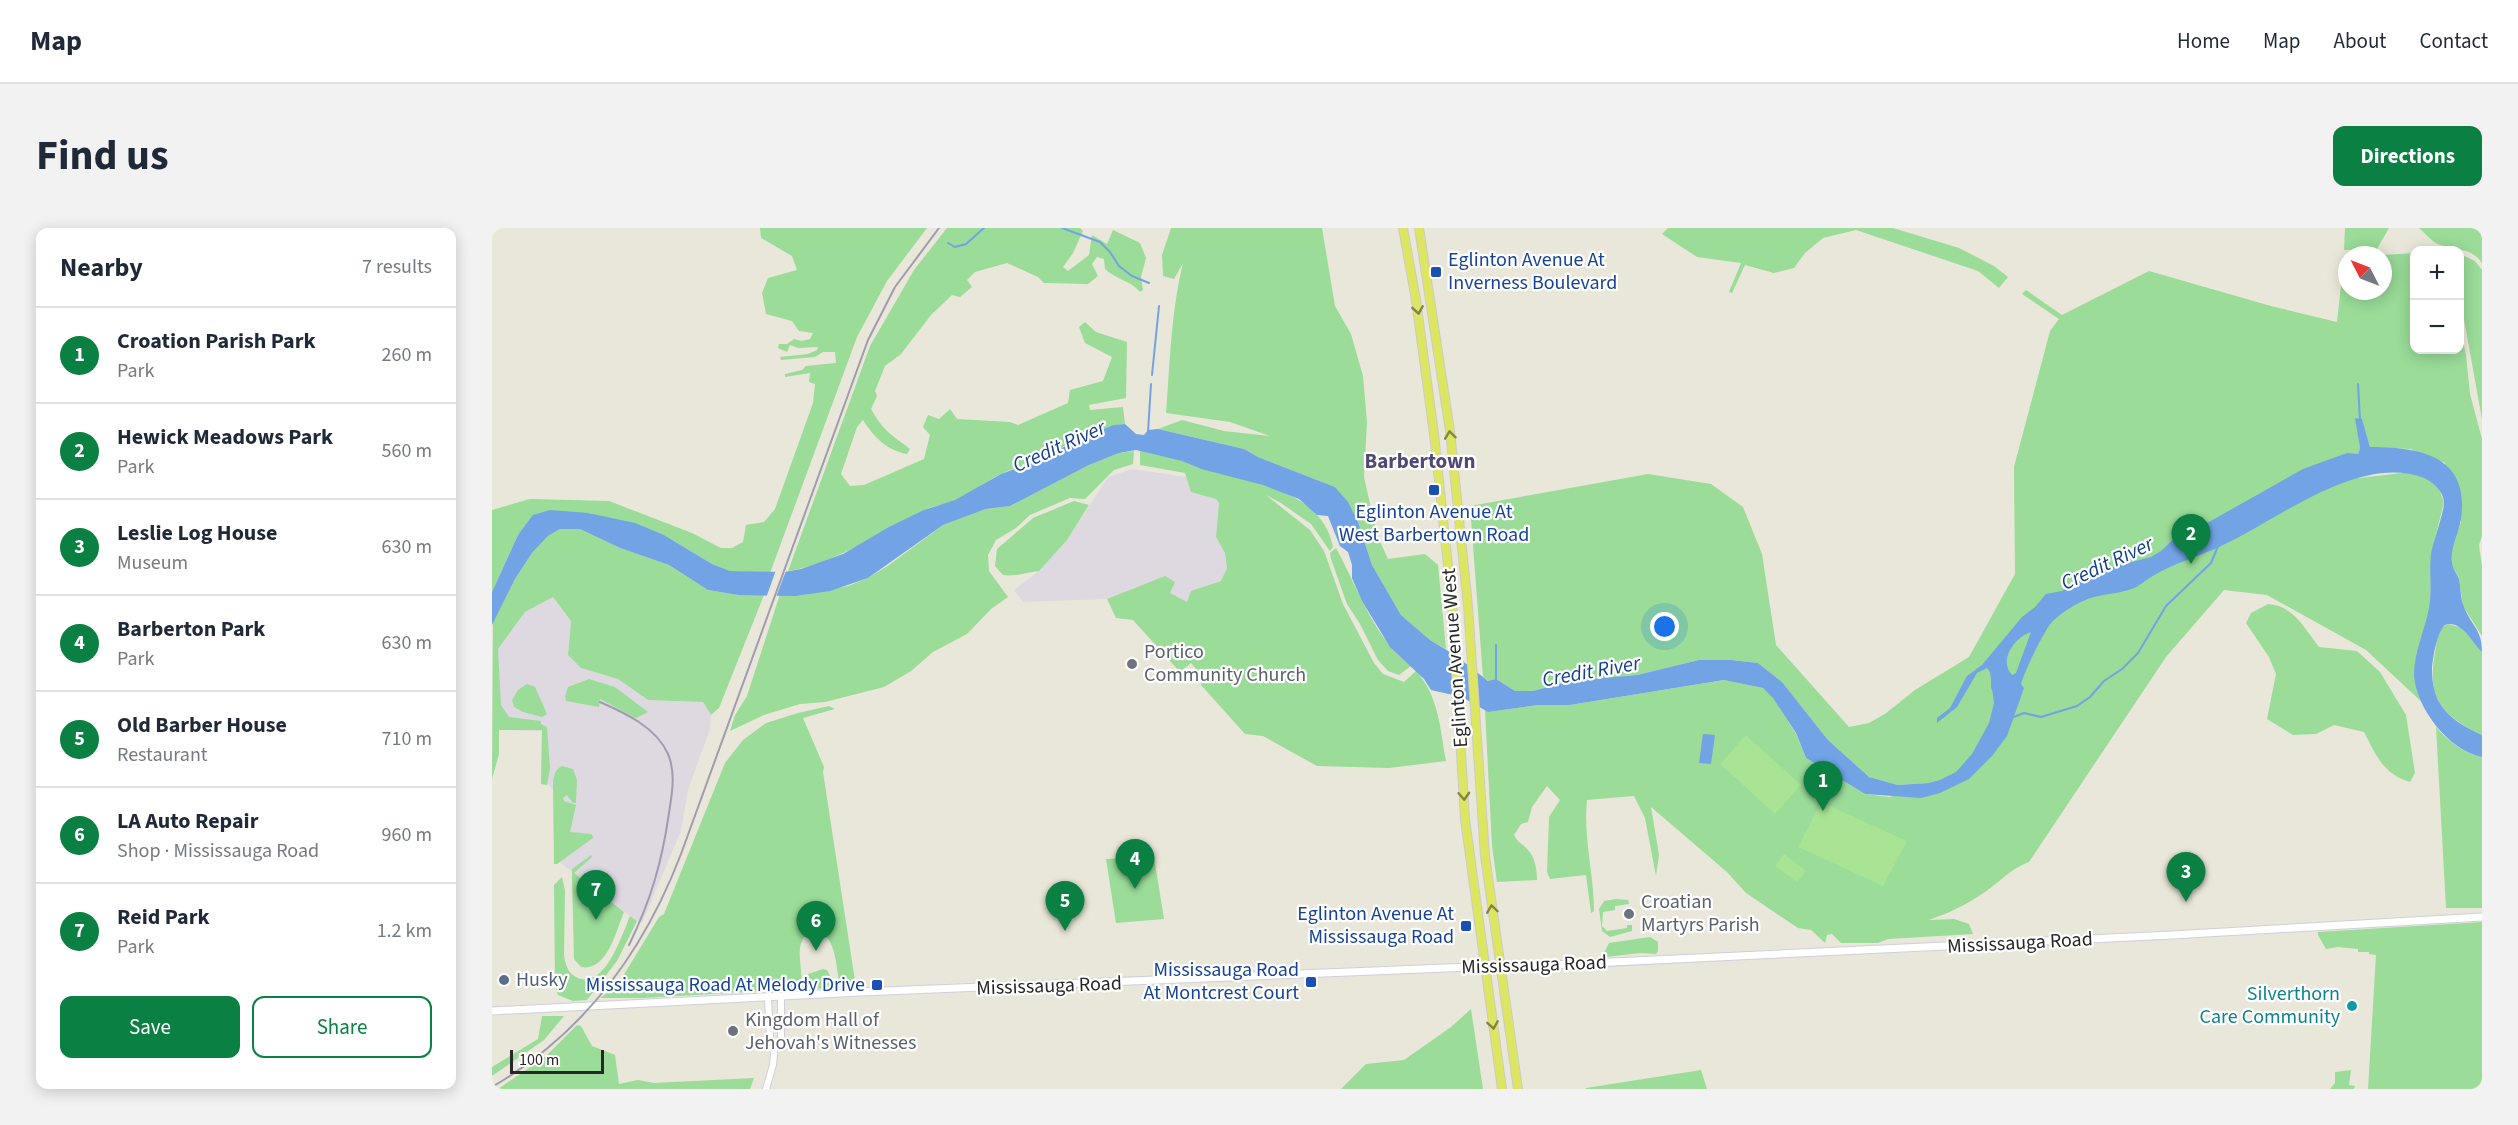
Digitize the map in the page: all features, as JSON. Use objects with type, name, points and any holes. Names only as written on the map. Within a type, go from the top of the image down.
[{"type":"main road","name":"Eglinton Avenue West","points":[[1403,228],[1428,382],[1452,603],[1465,819],[1502,1089]]},
{"type":"main road","name":"Eglinton Avenue West","points":[[1419,228],[1450,431],[1468,606],[1485,856],[1518,1089]]},
{"type":"main road","name":"Mississauga Road","points":[[492,1011],[781,998],[861,992],[1500,967],[2149,936],[2482,917]]},
{"type":"street","points":[[766,1089],[773,1065],[775,1045],[770,1038],[768,998]]},
{"type":"street","points":[[775,1045],[781,1040],[781,998]]},
{"type":"shaded area","points":[[1132,469],[1187,477],[1191,492],[1216,498],[1219,503],[1216,537],[1225,553],[1227,568],[1221,581],[1192,591],[1187,602],[1169,593],[1165,576],[1107,599],[1023,602],[1014,590],[1039,571],[1067,540],[1108,477]]},
{"type":"shaded area","points":[[553,597],[571,621],[568,655],[581,668],[618,679],[648,700],[703,702],[711,715],[710,729],[688,790],[681,831],[642,923],[554,858],[555,793],[549,785],[541,784],[542,731],[499,730],[498,649],[525,612]]},
{"type":"green space","points":[[760,228],[927,228],[887,281],[857,337],[770,573],[730,571],[712,564],[664,535],[588,513],[518,535],[492,592],[492,510],[530,499],[609,501],[692,533],[721,548],[732,548],[743,542],[746,525],[764,522],[775,509],[813,403],[815,384],[809,382],[810,373],[785,377],[785,374],[802,370],[806,366],[836,363],[835,352],[823,352],[815,357],[781,360],[780,357],[808,354],[817,350],[818,347],[798,348],[790,345],[787,352],[778,348],[779,344],[787,344],[794,339],[802,341],[810,339],[813,333],[799,331],[792,321],[766,314],[762,293],[768,278],[797,270],[792,256],[761,238]]},
{"type":"green space","points":[[947,228],[1080,228],[1083,231],[1073,253],[1063,267],[1068,271],[1089,255],[1092,235],[1107,244],[1113,230],[1140,243],[1146,258],[1141,277],[1143,290],[1140,292],[1110,273],[1105,269],[1104,259],[1097,257],[1092,264],[1098,276],[1088,284],[1044,283],[1038,277],[1007,263],[975,272],[967,280],[972,287],[960,297],[952,295],[931,315],[901,354],[885,366],[875,391],[877,396],[871,409],[888,432],[910,449],[907,454],[887,446],[876,437],[863,420],[857,427],[841,474],[850,486],[864,485],[924,459],[930,435],[923,427],[928,415],[939,419],[950,409],[957,419],[1010,422],[1018,425],[1068,403],[1070,390],[1103,381],[1112,357],[1085,343],[1079,327],[1085,322],[1096,332],[1127,342],[1126,398],[1089,405],[1090,410],[1123,407],[1125,424],[1094,432],[1004,473],[951,502],[932,507],[908,518],[841,554],[788,571],[870,346],[914,270]]},
{"type":"green space","points":[[1171,228],[1322,228],[1335,306],[1351,334],[1363,376],[1367,422],[1364,477],[1377,535],[1388,559],[1425,554],[1438,565],[1446,649],[1430,640],[1401,615],[1372,565],[1358,522],[1348,503],[1335,487],[1258,457],[1244,449],[1158,429],[1182,420],[1224,431],[1270,436],[1230,422],[1166,413],[1173,318],[1183,263],[1174,279],[1163,276],[1162,255]]},
{"type":"green space","points":[[1668,228],[1893,228],[1959,248],[1994,266],[2008,277],[1999,288],[1978,271],[1856,230],[1823,238],[1805,253],[1794,268],[1774,273],[1745,265],[1732,293],[1729,292],[1741,263],[1697,257],[1662,234]]},
{"type":"green space","points":[[2345,228],[2389,228],[2379,246],[2344,246]]},
{"type":"green space","points":[[2419,228],[2482,228],[2482,263],[2473,254],[2464,250],[2464,246],[2444,246],[2430,239]]},
{"type":"green space","points":[[2410,253],[2410,354],[2464,354],[2464,345],[2470,394],[2482,439],[2482,536],[2479,545],[2482,567],[2482,636],[2463,606],[2459,578],[2452,565],[2452,545],[2461,522],[2445,463],[2410,449],[2370,447],[2362,420],[2356,418],[2360,448],[2359,478],[2410,472],[2431,481],[2439,489],[2444,502],[2431,555],[2430,606],[2414,675],[2418,693],[2424,704],[2366,650],[2267,595],[2224,590],[2166,657],[2029,862],[1970,901],[1929,920],[1954,919],[1969,924],[1973,934],[1888,939],[1878,943],[1841,943],[1832,934],[1827,935],[1825,943],[1811,930],[1798,928],[1746,893],[1727,872],[1651,807],[1659,855],[1656,876],[1645,818],[1634,796],[1587,800],[1586,828],[1594,897],[1594,911],[1591,913],[1586,875],[1550,879],[1547,872],[1549,817],[1560,800],[1547,786],[1532,807],[1528,822],[1521,824],[1514,835],[1532,856],[1537,880],[1497,882],[1492,846],[1485,710],[1488,712],[1538,705],[1570,705],[1725,680],[1763,688],[1773,697],[1796,734],[1806,758],[1865,794],[1890,797],[1940,780],[1898,785],[1869,777],[1828,740],[1782,682],[1758,663],[1699,660],[1637,675],[1570,681],[1533,691],[1515,691],[1496,679],[1489,681],[1483,677],[1470,506],[1648,474],[1711,484],[1743,507],[1762,554],[1776,645],[1849,727],[1869,723],[1885,714],[1915,690],[1969,657],[2015,574],[2014,467],[2050,331],[2059,319],[2022,294],[2026,290],[2062,315],[2149,271],[2271,306],[2337,322],[2339,300],[2392,300],[2392,254]]},
{"type":"green space","points":[[2464,256],[2475,261],[2482,270],[2482,419],[2464,319]]},
{"type":"green space","points":[[1134,451],[1133,464],[1114,470],[1085,499],[1070,498],[1030,515],[1016,528],[996,540],[988,555],[989,571],[1008,597],[991,609],[967,634],[933,652],[911,671],[884,687],[825,702],[800,704],[764,715],[730,731],[735,715],[747,696],[780,594],[797,596],[848,586],[868,578],[943,525],[986,509],[1010,506],[1089,465],[1119,453]]},
{"type":"green space","points":[[1140,451],[1181,460],[1202,469],[1281,491],[1299,500],[1314,512],[1326,528],[1333,547],[1330,551],[1311,524],[1266,495],[1310,530],[1324,551],[1343,604],[1374,663],[1383,674],[1404,682],[1416,671],[1424,681],[1434,702],[1446,761],[1389,768],[1317,766],[1263,736],[1245,734],[1201,685],[1203,677],[1191,663],[1180,672],[1133,620],[1116,618],[1107,599],[1165,576],[1175,582],[1170,593],[1187,602],[1191,591],[1221,581],[1227,568],[1225,553],[1216,537],[1219,503],[1216,499],[1191,492],[1185,473],[1140,465]]},
{"type":"green space","points":[[1074,501],[1089,505],[1067,540],[1039,571],[1003,575],[995,566],[997,549],[1033,518]]},
{"type":"green space","points":[[560,529],[580,529],[620,548],[669,565],[708,590],[738,595],[764,595],[719,708],[711,715],[703,702],[648,700],[618,679],[581,668],[568,655],[571,621],[553,597],[525,612],[498,649],[501,705],[509,717],[541,721],[541,724],[547,727],[550,768],[547,785],[541,784],[542,730],[499,730],[499,754],[492,779],[493,622],[515,579],[532,553],[548,536]]},
{"type":"green space","points":[[1336,548],[1382,636],[1411,666],[1399,675],[1388,671],[1378,660],[1347,604],[1331,559],[1330,553]]},
{"type":"green space","points":[[2268,604],[2277,605],[2291,613],[2319,647],[2357,651],[2380,672],[2406,715],[2415,773],[2410,782],[2393,774],[2381,763],[2364,732],[2334,725],[2316,734],[2293,735],[2267,719],[2276,674],[2269,657],[2246,623],[2251,613]]},
{"type":"green space","points":[[2448,624],[2462,628],[2482,652],[2482,735],[2445,711],[2435,691],[2433,664],[2437,640],[2440,630]]},
{"type":"green space","points":[[589,679],[615,687],[648,712],[636,718],[600,699],[599,707],[566,701],[568,687]]},
{"type":"green space","points":[[527,684],[535,687],[547,714],[542,717],[514,707],[512,700],[518,690]]},
{"type":"green space","points":[[829,706],[835,709],[803,718],[824,767],[854,985],[841,987],[831,944],[822,933],[804,937],[801,943],[800,989],[643,998],[600,998],[617,986],[659,917],[664,914],[725,763],[743,740],[766,723]]},
{"type":"green space","points":[[2436,727],[2457,746],[2482,757],[2482,908],[2446,908]]},
{"type":"green space","points":[[1746,735],[1801,785],[1775,814],[1720,764]]},
{"type":"green space","points":[[562,766],[573,769],[577,780],[576,803],[573,803],[567,795],[563,798],[564,801],[576,805],[570,832],[592,834],[593,838],[554,864],[553,782],[555,773]]},
{"type":"green space","points":[[1821,802],[1907,841],[1883,886],[1798,847]]},
{"type":"green space","points":[[1784,854],[1806,871],[1797,882],[1775,866]]},
{"type":"green space","points":[[591,855],[592,857],[574,873],[624,912],[614,939],[604,957],[590,967],[581,967],[574,959],[572,869]]},
{"type":"green space","points":[[1154,857],[1164,919],[1116,923],[1106,859]]},
{"type":"green space","points":[[562,877],[565,890],[564,956],[568,969],[578,978],[588,979],[596,976],[611,958],[630,916],[637,921],[617,961],[587,1000],[573,1001],[558,995],[555,986],[554,885]]},
{"type":"green space","points":[[1628,900],[1629,904],[1615,906],[1615,910],[1603,912],[1602,926],[1607,931],[1632,925],[1632,931],[1610,937],[1602,931],[1599,909],[1604,901]]},
{"type":"green space","points":[[2482,922],[2482,1089],[2368,1089],[2376,955],[2369,954],[2369,952],[2358,952],[2358,949],[2338,947],[2326,949],[2318,932]]},
{"type":"green space","points":[[1650,937],[1658,942],[1656,954],[1640,953],[1606,957],[1604,953],[1609,943]]},
{"type":"green space","points":[[823,969],[827,970],[831,978],[832,988],[809,989],[808,974]]},
{"type":"green space","points":[[1471,1009],[1483,1089],[1341,1089],[1366,1064],[1404,1060],[1451,1027]]},
{"type":"green space","points":[[542,1016],[564,1016],[544,1040],[492,1076],[492,1067],[538,1039]]},
{"type":"green space","points":[[577,1025],[581,1026],[592,1046],[615,1055],[619,1084],[638,1080],[654,1083],[754,1078],[750,1089],[498,1089],[545,1057]]},
{"type":"green space","points":[[1701,1070],[1707,1089],[1586,1089],[1586,1088]]},
{"type":"green space","points":[[2351,1070],[2349,1085],[2355,1086],[2354,1089],[2330,1089],[2335,1083],[2335,1072]]},
{"type":"water","name":"Credit River","points":[[2355,418],[2362,419],[2370,447],[2407,449],[2423,453],[2438,459],[2449,468],[2458,481],[2462,497],[2461,518],[2452,551],[2452,563],[2459,579],[2464,607],[2480,638],[2482,652],[2459,627],[2448,624],[2444,626],[2434,651],[2432,678],[2437,698],[2443,708],[2464,726],[2482,735],[2482,757],[2458,746],[2436,726],[2416,688],[2414,675],[2416,658],[2430,602],[2431,554],[2444,501],[2439,490],[2431,482],[2424,478],[2399,473],[2373,474],[2320,492],[2245,534],[2161,571],[2136,587],[2089,599],[2065,611],[2051,623],[2034,652],[2021,684],[2024,688],[2007,736],[1992,756],[1969,779],[1940,793],[1921,798],[1865,794],[1806,758],[1796,733],[1773,698],[1763,688],[1724,680],[1570,705],[1538,705],[1488,712],[1462,697],[1431,690],[1424,679],[1390,647],[1362,601],[1352,578],[1352,565],[1348,552],[1340,546],[1328,516],[1317,515],[1299,499],[1263,485],[1136,450],[1119,453],[1089,465],[1010,506],[986,509],[943,525],[868,578],[830,591],[796,596],[738,595],[708,590],[669,565],[620,548],[580,529],[560,529],[548,536],[532,553],[515,579],[492,625],[492,592],[518,535],[533,515],[550,510],[588,513],[635,523],[664,535],[712,564],[730,571],[784,572],[801,569],[843,554],[889,527],[924,510],[955,500],[1001,474],[1033,462],[1095,432],[1114,425],[1125,424],[1136,434],[1144,435],[1148,430],[1158,429],[1244,449],[1258,457],[1335,487],[1348,502],[1358,522],[1372,565],[1401,615],[1430,640],[1455,655],[1488,681],[1496,679],[1515,691],[1533,691],[1570,681],[1637,675],[1699,660],[1758,663],[1782,682],[1828,740],[1869,777],[1898,785],[1928,783],[1956,772],[1972,754],[1989,723],[1994,703],[1990,672],[1987,668],[1977,673],[1957,707],[1937,723],[1937,718],[1950,708],[1967,676],[1982,665],[2022,617],[2046,594],[2062,591],[2083,579],[2113,567],[2151,557],[2161,551],[2183,530],[2209,522],[2303,469],[2347,453],[2358,454],[2360,448]],"holes":[[[2031,632],[2016,673],[2012,675],[2008,669],[2010,650],[2019,639]]]},
{"type":"water","points":[[1703,734],[1715,735],[1711,764],[1699,763]]},
{"type":"pier","points":[[787,568],[776,597],[766,598],[776,570]]},
{"type":"waterway","points":[[948,243],[955,247],[966,244],[984,228]]},
{"type":"waterway","points":[[1062,228],[1100,242],[1119,266],[1132,276],[1149,283]]},
{"type":"waterway","points":[[1152,375],[1159,306]]},
{"type":"waterway","points":[[1148,432],[1151,384]]},
{"type":"waterway","points":[[2358,384],[2360,420]]},
{"type":"waterway","points":[[2011,718],[2024,713],[2041,717],[2077,706],[2090,697],[2104,681],[2122,669],[2138,653],[2166,606],[2211,563],[2218,546]]},
{"type":"waterway","points":[[1496,645],[1496,681]]},
{"type":"waterway","name":"Credit River","points":[[1997,687],[1997,663],[2003,649]]},
{"type":"railway","points":[[492,1087],[525,1066],[582,1016],[607,987],[649,924],[681,854],[868,340],[895,287],[939,228]]},
{"type":"railway","points":[[600,702],[639,722],[656,736],[668,754],[672,769],[673,784],[659,864],[644,912],[629,945]]},
{"type":"place","name":"Eglinton Avenue At Inverness Boulevard","points":[[1436,272]]},
{"type":"place","name":"Eglinton Avenue At West Barbertown Road","points":[[1434,490]]},
{"type":"place","name":"Hewick Meadows Park","points":[[2191,564]]},
{"type":"place","name":"Portico Community Church","points":[[1132,664]]},
{"type":"place","name":"Croation Parish Park","points":[[1823,811]]},
{"type":"place","name":"Barberton Park","points":[[1135,889]]},
{"type":"place","name":"Leslie Log House","points":[[2186,902]]},
{"type":"place","name":"Croatian Martyrs Parish","points":[[1629,914]]},
{"type":"place","name":"Reid Park","points":[[596,920]]},
{"type":"place","name":"Eglinton Avenue At Mississauga Road","points":[[1466,926]]},
{"type":"place","name":"Old Barber House","points":[[1065,931]]},
{"type":"place","name":"LA Auto Repair","points":[[816,951]]},
{"type":"place","name":"Husky","points":[[504,980]]},
{"type":"place","name":"Mississauga Road At Montcrest Court","points":[[1311,982]]},
{"type":"place","name":"Mississauga Road At Melody Drive","points":[[877,985]]},
{"type":"place","name":"Silverthorn Care Community","points":[[2352,1006]]},
{"type":"place","name":"Kingdom Hall of Jehovah's Witnesses","points":[[733,1031]]},
{"type":"district","name":"Barbertown","points":[[1420,461]]}]
